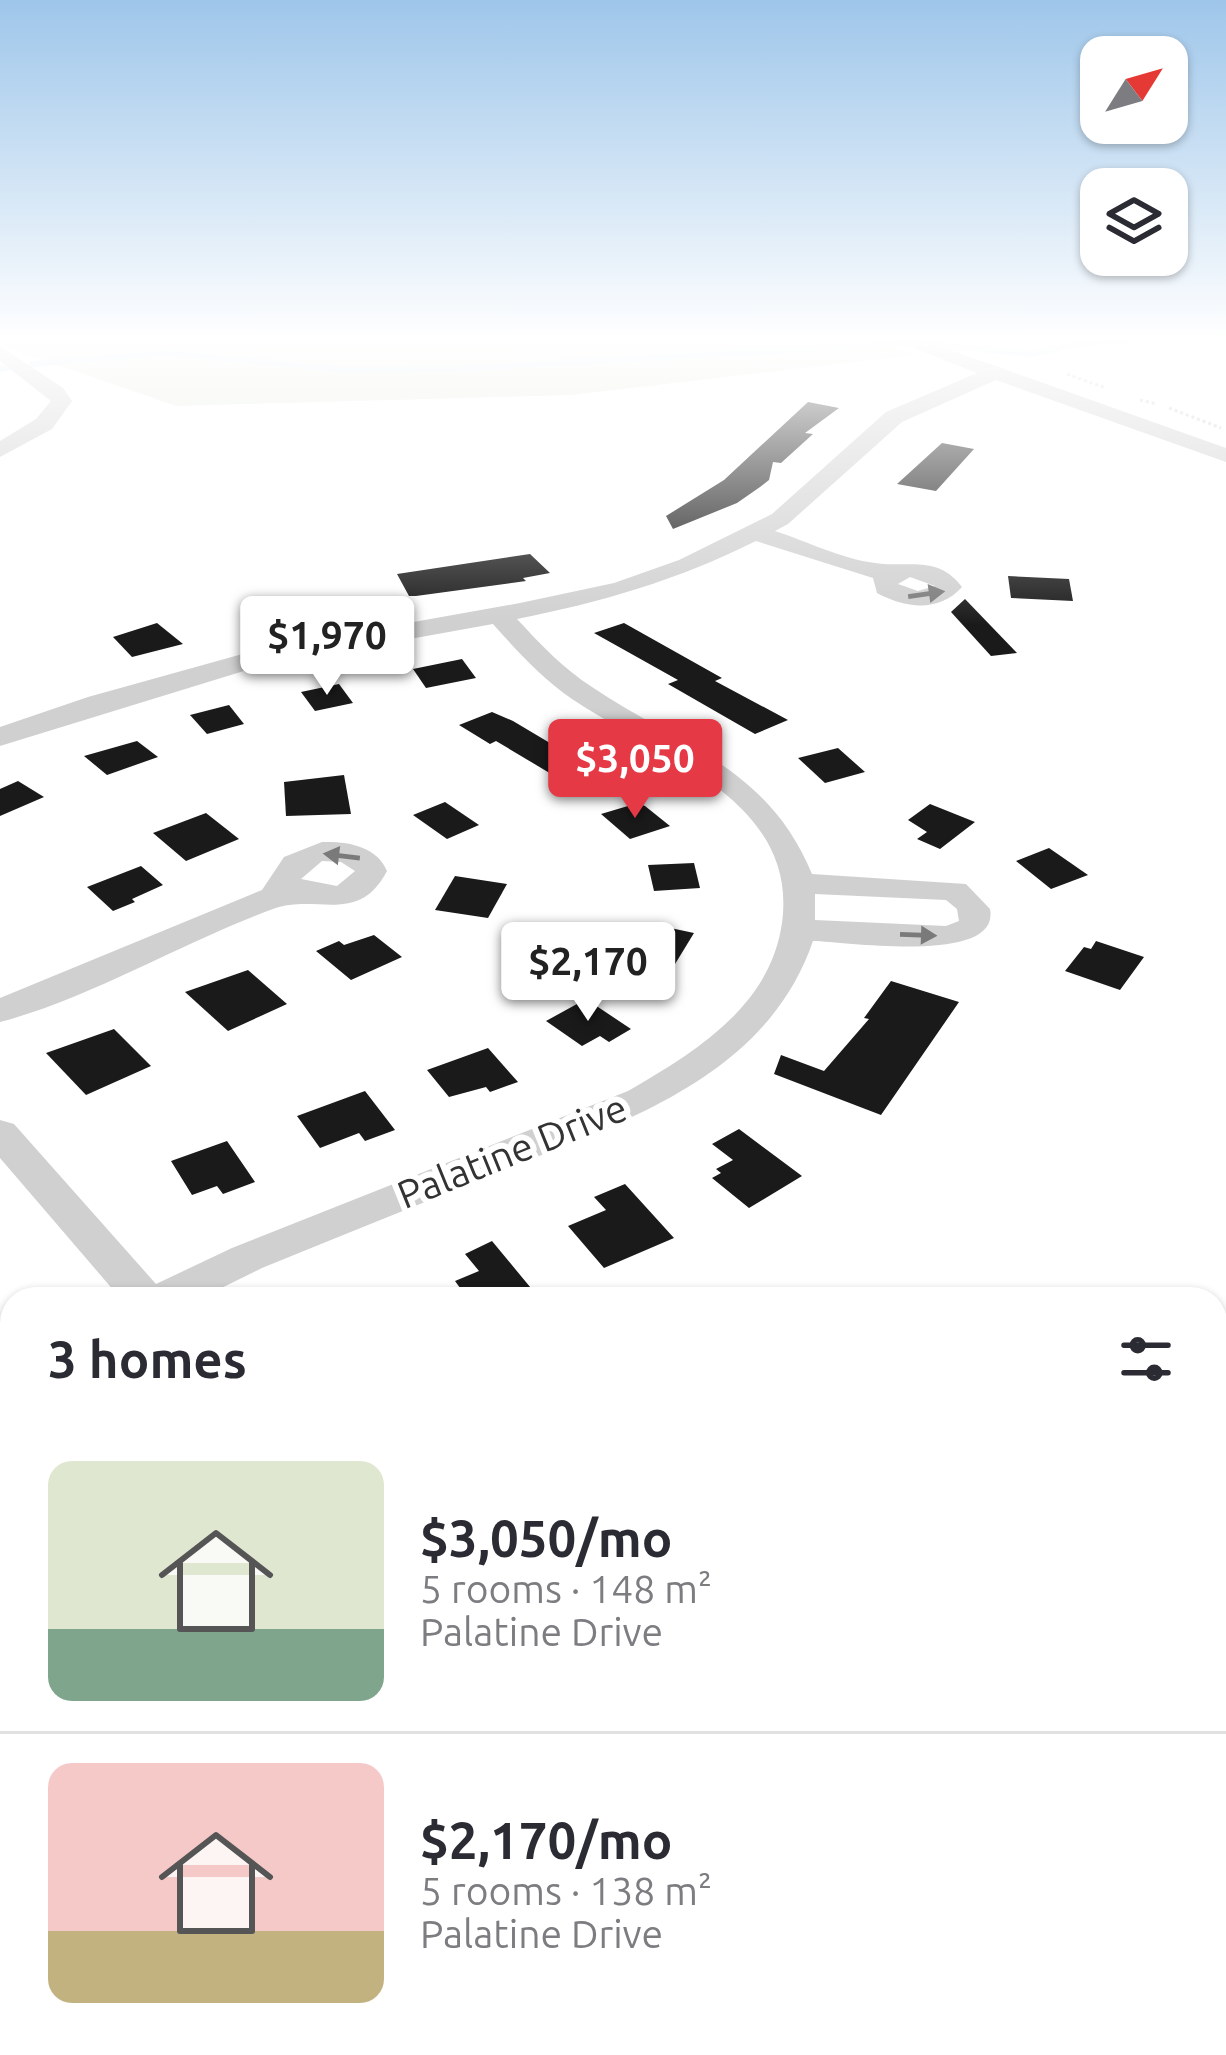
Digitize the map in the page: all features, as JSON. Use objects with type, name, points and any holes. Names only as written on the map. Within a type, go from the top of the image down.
[{"type":"street","points":[[0,450],[29,433]]},
{"type":"street","points":[[0,736],[257,658],[621,589],[757,532],[802,502],[877,433]]},
{"type":"street","points":[[1164,433],[1226,455]]},
{"type":"street","points":[[757,532],[887,575]]},
{"type":"street","name":"Palatine Drive","points":[[187,1287],[247,1258],[641,1100],[694,1069],[736,1036],[771,996],[801,930],[800,883],[788,848],[774,826],[731,783],[580,692],[540,660],[499,615]]},
{"type":"street","points":[[800,883],[954,891],[968,899],[976,916],[975,926],[950,936],[801,930]]},
{"type":"street","points":[[0,1012],[292,888]]},
{"type":"street","points":[[0,1133],[135,1287]]},
{"type":"building","points":[[775,433],[813,434],[781,463],[773,462],[769,480],[737,503],[673,529],[666,516],[724,480]]},
{"type":"building","points":[[942,443],[974,449],[936,491],[897,484]]},
{"type":"building","points":[[530,554],[550,573],[523,578],[526,581],[416,596],[409,596],[397,574]]},
{"type":"building","points":[[1008,576],[1069,579],[1073,601],[1011,598]]},
{"type":"building","points":[[965,599],[1017,653],[991,656],[951,612]]},
{"type":"building","points":[[157,623],[183,644],[132,657],[113,637]]},
{"type":"building","points":[[624,623],[788,720],[755,734],[668,684],[678,680],[594,633]]},
{"type":"building","points":[[462,659],[476,678],[426,688],[413,669]]},
{"type":"building","points":[[339,684],[353,703],[315,711],[301,692]]},
{"type":"building","points":[[229,705],[244,724],[207,734],[190,715]]},
{"type":"building","points":[[492,712],[602,774],[573,787],[496,741],[490,744],[459,725]]},
{"type":"building","points":[[137,741],[158,757],[107,775],[84,756]]},
{"type":"building","points":[[838,748],[865,772],[825,783],[798,758]]},
{"type":"building","points":[[344,775],[351,814],[286,816],[284,782]]},
{"type":"building","points":[[18,781],[44,797],[0,816],[0,789]]},
{"type":"building","points":[[445,802],[479,825],[447,839],[413,815]]},
{"type":"building","points":[[638,803],[670,826],[630,839],[601,814]]},
{"type":"building","points":[[930,804],[975,822],[940,849],[917,839],[927,832],[908,820]]},
{"type":"building","points":[[206,813],[239,839],[186,861],[153,833]]},
{"type":"building","points":[[1049,848],[1088,875],[1051,889],[1016,861]]},
{"type":"building","points":[[694,863],[700,888],[654,891],[648,865]]},
{"type":"building","points":[[141,866],[163,885],[113,911],[87,887]]},
{"type":"building","points":[[455,876],[507,884],[488,918],[435,910]]},
{"type":"building","points":[[647,923],[694,933],[672,969],[624,958]]},
{"type":"building","points":[[374,935],[402,957],[351,980],[316,951],[339,941],[344,945]]},
{"type":"building","points":[[1096,941],[1144,957],[1120,990],[1065,971],[1084,947],[1091,949]]},
{"type":"building","points":[[248,970],[287,1004],[228,1031],[185,992]]},
{"type":"building","points":[[891,981],[959,1002],[881,1115],[774,1074],[781,1055],[824,1071],[869,1019],[864,1018]]},
{"type":"building","points":[[586,999],[631,1029],[609,1042],[600,1036],[582,1046],[546,1021]]},
{"type":"building","points":[[114,1029],[151,1066],[86,1095],[46,1053]]},
{"type":"building","points":[[488,1048],[518,1082],[490,1092],[486,1087],[449,1097],[427,1070]]},
{"type":"building","points":[[365,1091],[395,1130],[365,1141],[359,1133],[320,1148],[297,1116]]},
{"type":"building","points":[[739,1129],[802,1176],[749,1208],[712,1178],[721,1173],[716,1169],[733,1160],[712,1144]]},
{"type":"building","points":[[227,1141],[255,1182],[223,1194],[217,1186],[192,1195],[171,1161]]},
{"type":"building","points":[[625,1184],[674,1238],[604,1268],[568,1226],[606,1210],[594,1197]]},
{"type":"building","points":[[492,1241],[530,1287],[459,1287],[455,1281],[479,1271],[465,1254]]}]
